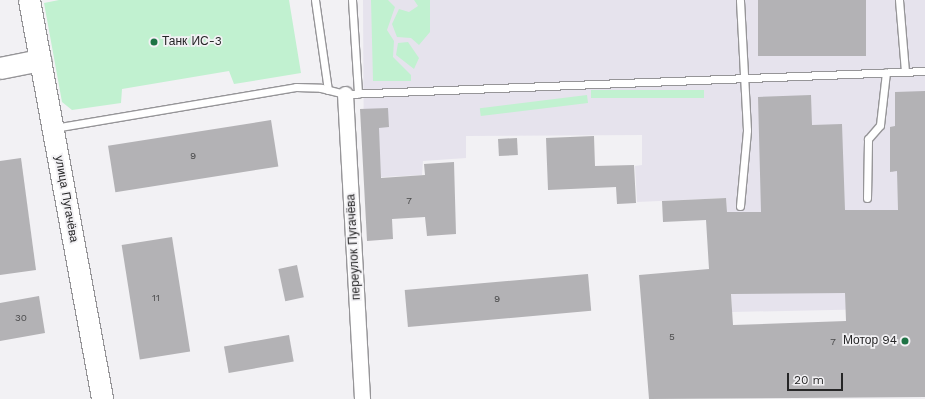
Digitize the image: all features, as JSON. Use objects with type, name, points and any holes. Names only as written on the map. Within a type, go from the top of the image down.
[{"type":"main road","name":"улица Пугачёва","points":[[30,0],[102,399]]},
{"type":"main road","points":[[0,68],[40,60]]},
{"type":"street","name":"переулок Пугачёва","points":[[352,94],[362,399]]},
{"type":"lane","points":[[315,0],[328,90]]},
{"type":"lane","points":[[352,0],[352,94]]},
{"type":"lane","points":[[740,0],[747,130],[740,206]]},
{"type":"lane","points":[[900,0],[905,72]]},
{"type":"lane","points":[[53,128],[296,87],[352,94],[925,71]]},
{"type":"lane","points":[[867,198],[868,139],[880,125],[886,72]]},
{"type":"shaded area","points":[[363,0],[925,0],[925,308],[732,312],[726,198],[637,202],[635,166],[642,165],[642,135],[466,136],[466,158],[423,161],[422,175],[364,178]]},
{"type":"green space","points":[[59,0],[289,0],[301,73],[234,84],[229,71],[122,89],[121,103],[72,110],[62,102],[44,3]]},
{"type":"green space","points":[[371,0],[388,0],[395,7],[387,30],[394,41],[393,57],[411,75],[411,81],[373,81]]},
{"type":"green space","points":[[414,0],[430,0],[430,32],[419,45],[411,38],[397,37],[392,24],[399,9],[409,12],[418,6]]},
{"type":"green space","points":[[408,42],[419,58],[414,69],[396,55],[398,43]]},
{"type":"green space","points":[[591,90],[704,90],[704,98],[591,98]]},
{"type":"green space","points":[[587,95],[588,103],[481,116],[480,108]]},
{"type":"building","points":[[758,0],[866,0],[866,56],[758,56]]},
{"type":"building","points":[[925,91],[925,397],[649,399],[639,275],[709,269],[706,220],[663,222],[662,201],[726,198],[727,212],[761,212],[758,97],[811,95],[812,125],[842,124],[845,210],[898,210],[897,171],[890,172],[890,127],[895,126],[895,92]],"holes":[[[845,293],[846,321],[733,325],[731,294]]]},
{"type":"building","points":[[388,108],[389,127],[379,128],[381,178],[425,175],[424,164],[454,162],[456,234],[427,236],[425,217],[392,219],[393,239],[367,241],[360,109]]},
{"type":"building","points":[[271,120],[278,166],[115,192],[108,146]]},
{"type":"building","points":[[594,136],[595,166],[634,165],[636,203],[617,204],[616,187],[548,190],[546,138]]},
{"type":"building","points":[[517,138],[518,155],[499,156],[498,139]]},
{"type":"building","points":[[21,158],[36,270],[0,275],[0,161]]},
{"type":"building","points":[[172,237],[190,352],[140,360],[122,245]]},
{"type":"building","points":[[297,265],[304,297],[285,301],[278,269]]},
{"type":"building","points":[[588,274],[591,311],[408,327],[405,290]]},
{"type":"building","points":[[39,296],[45,333],[0,341],[0,303]]},
{"type":"building","points":[[289,335],[294,362],[229,373],[224,346]]},
{"type":"place","name":"Танк ИС-3","points":[[154,42]]},
{"type":"place","name":"Мотор 94","points":[[905,341]]}]
